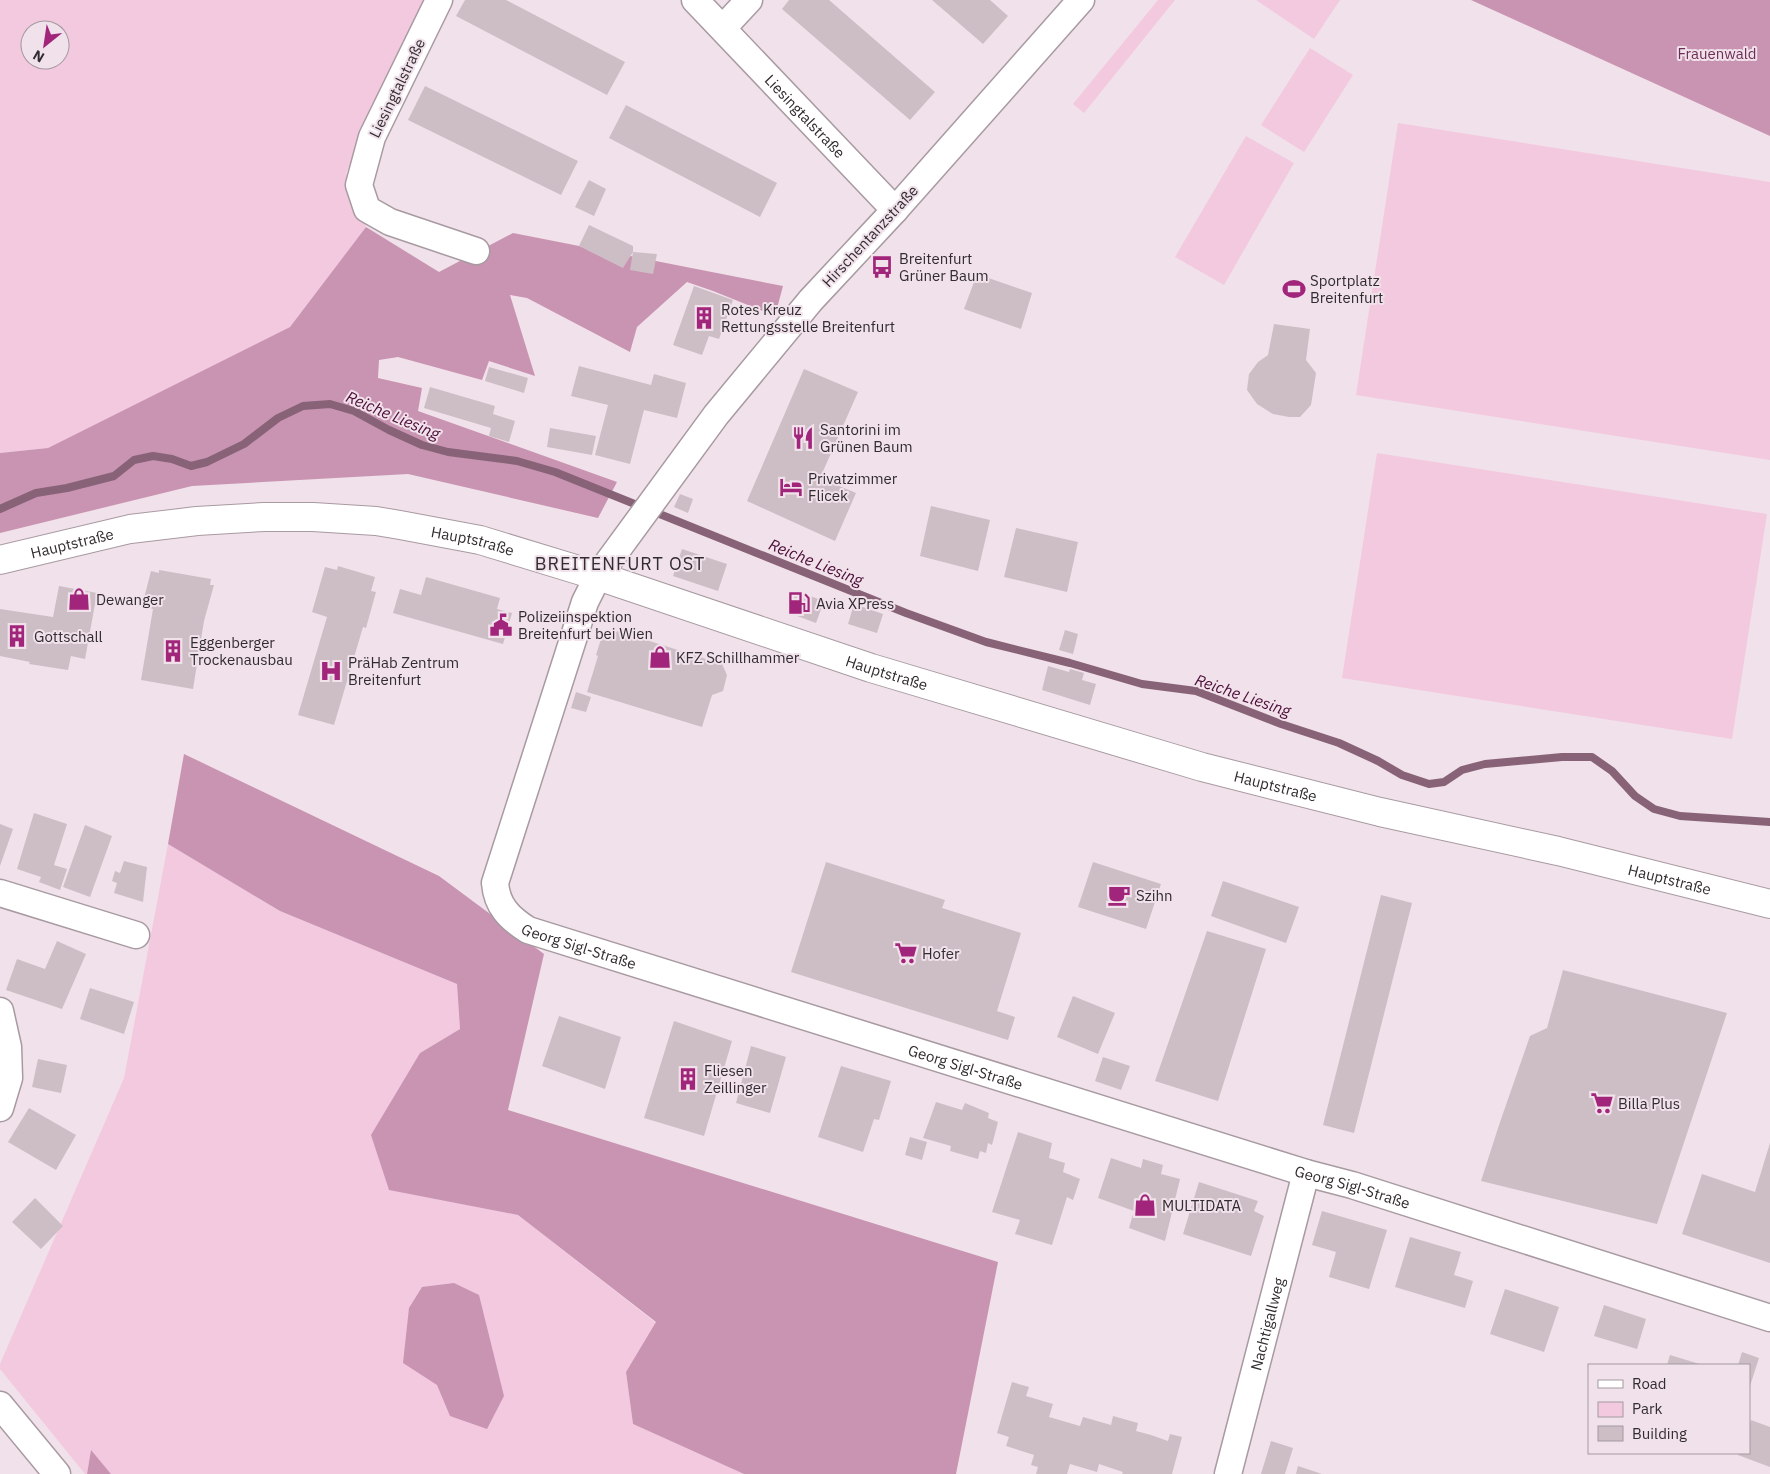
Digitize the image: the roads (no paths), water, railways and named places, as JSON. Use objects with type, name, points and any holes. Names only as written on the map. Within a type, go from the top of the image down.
[{"type":"main road","name":"Hauptstraße","points":[[0,560],[130,529],[264,516],[313,516],[376,521],[480,540],[598,576],[871,668],[1202,767],[1380,812],[1558,852],[1770,904]]},
{"type":"street","name":"Liesingtalstraße","points":[[439,0],[372,137],[358,185],[367,209],[390,222],[476,251]]},
{"type":"street","name":"Liesingtalstraße","points":[[695,0],[895,210]]},
{"type":"street","points":[[723,28],[750,0]]},
{"type":"street","name":"Hirschentanzstraße","points":[[598,576],[716,415],[811,300],[895,210],[1081,0]]},
{"type":"street","name":"Georg Sigl-Straße","points":[[598,576],[585,602],[495,883],[496,894],[502,907],[513,920],[528,930],[1306,1174],[1352,1185],[1770,1318]]},
{"type":"street","points":[[0,893],[136,935]]},
{"type":"street","points":[[0,1011],[8,1047],[8,1078],[0,1108]]},
{"type":"street","name":"Nachtigallweg","points":[[1228,1474],[1306,1174]]},
{"type":"street","points":[[0,1404],[57,1474]]},
{"type":"waterway","name":"Reiche Liesing","points":[[0,509],[36,493],[67,488],[114,476],[134,460],[153,456],[172,459],[191,466],[207,462],[244,444],[278,418],[303,406],[330,404],[354,411],[422,445],[448,452],[517,461],[555,472],[906,613],[986,642],[1070,663],[1142,684],[1196,691],[1281,724],[1339,743],[1378,761],[1402,775],[1429,784],[1444,782],[1462,770],[1485,764],[1562,757],[1592,757],[1612,771],[1635,796],[1654,809],[1680,816],[1770,822]]},
{"type":"place","name":"Breitenfurt Grüner Baum","points":[[882,267]]},
{"type":"place","name":"Sportplatz Breitenfurt","points":[[1294,289]]},
{"type":"place","name":"Rotes Kreuz Rettungsstelle Breitenfurt","points":[[704,318]]},
{"type":"place","name":"Santorini im Grünen Baum","points":[[803,438]]},
{"type":"place","name":"Privatzimmer Flicek","points":[[791,487]]},
{"type":"place","name":"Dewanger","points":[[79,599]]},
{"type":"place","name":"Avia XPress","points":[[799,603]]},
{"type":"place","name":"Polizeiinspektion Breitenfurt bei Wien","points":[[501,625]]},
{"type":"place","name":"Gottschall","points":[[17,636]]},
{"type":"place","name":"Eggenberger Trockenausbau","points":[[173,651]]},
{"type":"place","name":"KFZ Schillhammer","points":[[660,657]]},
{"type":"place","name":"PräHab Zentrum Breitenfurt","points":[[331,671]]},
{"type":"place","name":"Szihn","points":[[1119,895]]},
{"type":"place","name":"Hofer","points":[[906,953]]},
{"type":"place","name":"Fliesen Zeillinger","points":[[688,1079]]},
{"type":"place","name":"Billa Plus","points":[[1602,1103]]},
{"type":"place","name":"MULTIDATA","points":[[1145,1205]]},
{"type":"district","name":"BREITENFURT OST","points":[[620,563]]},
{"type":"park label","name":"Frauenwald","points":[[1717,53]]}]
